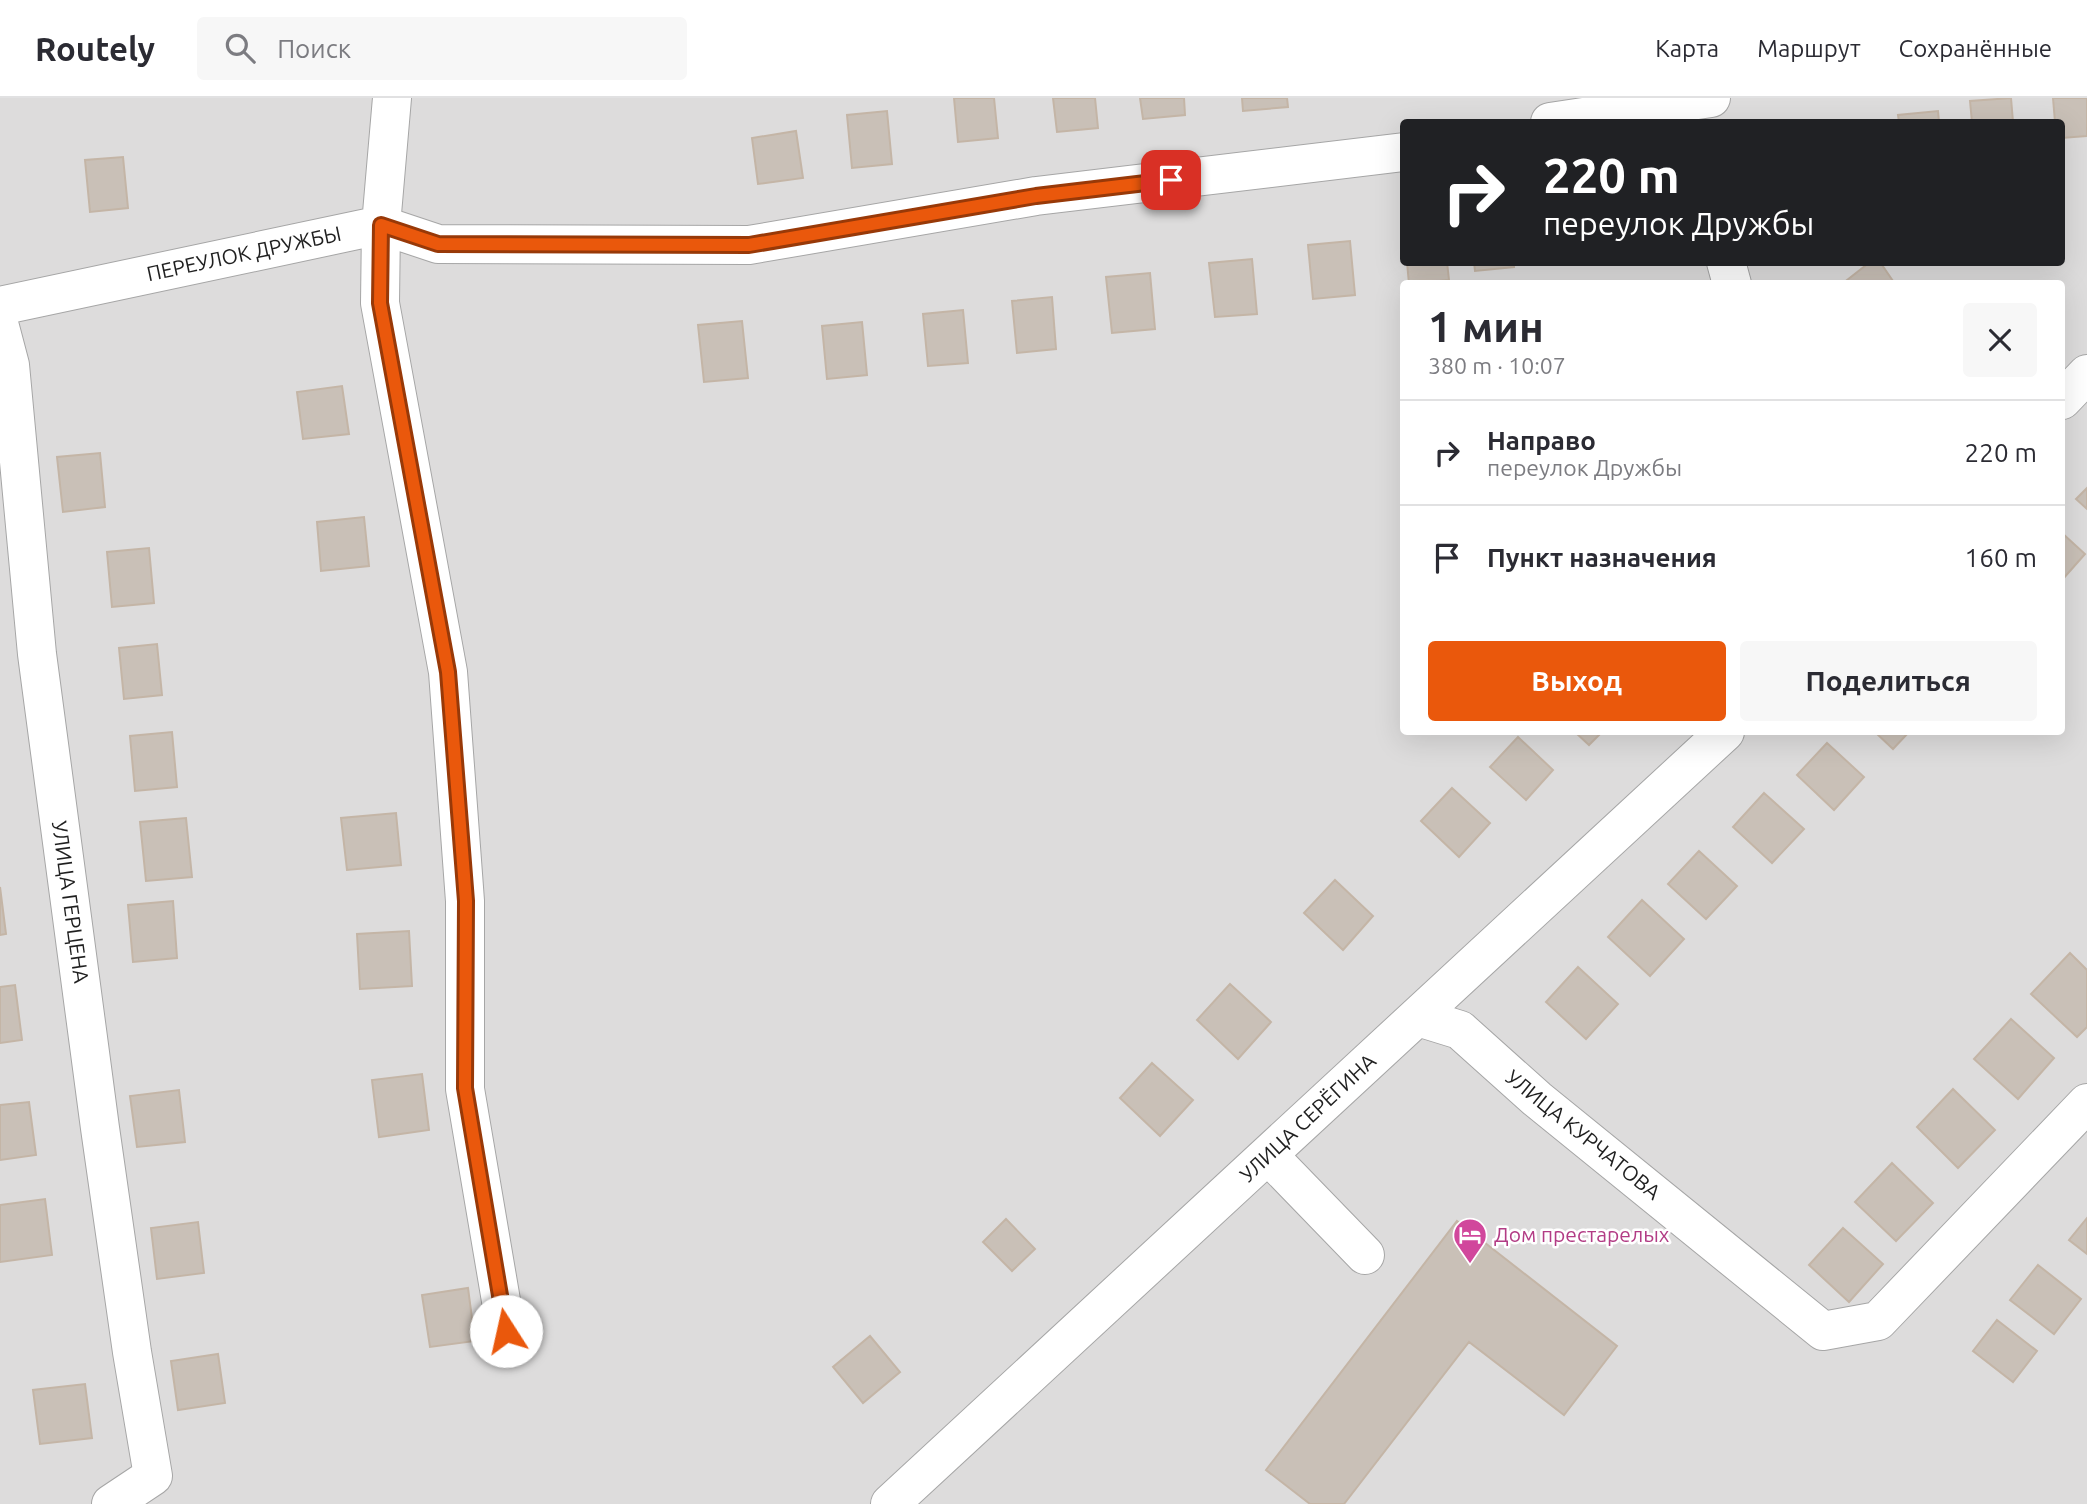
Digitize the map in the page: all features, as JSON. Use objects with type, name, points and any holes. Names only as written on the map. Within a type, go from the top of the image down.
[{"type":"street","points":[[392,98],[381,225],[380,303],[448,672],[466,901],[465,1088],[506,1331]]},
{"type":"street","points":[[1575,119],[1690,105]]},
{"type":"street","points":[[381,225],[438,244],[749,245],[1036,196],[1400,152]]},
{"type":"street","name":"ПЕРЕУЛОК ДРУЖБЫ","points":[[0,306],[381,225]]},
{"type":"street","name":"УЛИЦА ГЕРЦЕНА","points":[[0,327],[10,365],[37,654],[128,1326],[153,1476],[111,1504]]},
{"type":"street","points":[[2065,397],[2087,374]]},
{"type":"street","name":"УЛИЦА СЕРЁГИНА","points":[[890,1504],[1722,735]]},
{"type":"street","name":"УЛИЦА КУРЧАТОВА","points":[[1418,1017],[1460,1030],[1537,1099],[1823,1331],[1878,1321],[2087,1103]]},
{"type":"street","points":[[1268,1155],[1365,1255]]},
{"type":"shaded area","points":[[0,98],[2087,98],[2087,1504],[0,1504]]},
{"type":"building","points":[[954,98],[994,98],[998,138],[958,142]]},
{"type":"building","points":[[1053,98],[1095,98],[1098,128],[1057,132]]},
{"type":"building","points":[[1140,98],[1184,98],[1185,115],[1143,119]]},
{"type":"building","points":[[1242,98],[1287,98],[1288,107],[1243,111]]},
{"type":"building","points":[[2011,98],[2013,119],[1972,119],[1970,101]]},
{"type":"building","points":[[2053,98],[2087,98],[2087,136],[2065,138],[2065,119],[2055,119]]},
{"type":"building","points":[[887,111],[892,164],[852,168],[847,115]]},
{"type":"building","points":[[1938,111],[1939,119],[1899,119],[1898,115]]},
{"type":"building","points":[[796,131],[803,178],[758,184],[752,138]]},
{"type":"building","points":[[123,157],[128,208],[90,212],[85,160]]},
{"type":"building","points":[[1350,241],[1355,295],[1313,299],[1308,245]]},
{"type":"building","points":[[1252,259],[1257,314],[1215,317],[1209,263]]},
{"type":"building","points":[[1407,266],[1447,266],[1449,280],[1409,280]]},
{"type":"building","points":[[1474,266],[1514,266],[1514,267],[1475,271]]},
{"type":"building","points":[[1865,266],[1883,266],[1892,280],[1847,280]]},
{"type":"building","points":[[1150,273],[1155,329],[1112,333],[1106,277]]},
{"type":"building","points":[[1052,297],[1056,349],[1017,353],[1012,301]]},
{"type":"building","points":[[963,310],[968,363],[928,366],[923,314]]},
{"type":"building","points":[[742,321],[748,378],[704,382],[698,325]]},
{"type":"building","points":[[862,322],[867,375],[827,379],[822,326]]},
{"type":"building","points":[[342,386],[349,434],[303,439],[297,392]]},
{"type":"building","points":[[100,453],[105,507],[63,512],[57,457]]},
{"type":"building","points":[[2087,488],[2087,509],[2076,499]]},
{"type":"building","points":[[364,517],[369,566],[321,571],[317,522]]},
{"type":"building","points":[[2065,536],[2085,554],[2065,577]]},
{"type":"building","points":[[149,548],[154,603],[112,607],[107,552]]},
{"type":"building","points":[[157,644],[162,695],[124,699],[119,648]]},
{"type":"building","points":[[172,732],[177,787],[135,791],[130,736]]},
{"type":"building","points":[[1578,735],[1599,735],[1589,745]]},
{"type":"building","points":[[1878,735],[1906,735],[1893,749]]},
{"type":"building","points":[[1518,737],[1553,770],[1526,800],[1490,767]]},
{"type":"building","points":[[1827,743],[1864,777],[1834,810],[1797,775]]},
{"type":"building","points":[[1452,788],[1490,823],[1459,857],[1421,821]]},
{"type":"building","points":[[1764,793],[1804,829],[1772,863],[1733,827]]},
{"type":"building","points":[[396,813],[401,865],[347,870],[341,818]]},
{"type":"building","points":[[186,818],[192,877],[146,881],[140,822]]},
{"type":"building","points":[[1699,851],[1737,886],[1706,919],[1668,884]]},
{"type":"building","points":[[1335,880],[1373,916],[1343,950],[1304,913]]},
{"type":"building","points":[[0,887],[6,934],[0,935]]},
{"type":"building","points":[[1642,900],[1684,939],[1650,976],[1608,937]]},
{"type":"building","points":[[173,901],[177,958],[133,962],[128,905]]},
{"type":"building","points":[[409,931],[412,986],[360,989],[357,934]]},
{"type":"building","points":[[2070,953],[2087,970],[2087,1027],[2077,1037],[2031,994]]},
{"type":"building","points":[[1578,967],[1618,1004],[1586,1039],[1546,1002]]},
{"type":"building","points":[[1230,984],[1271,1022],[1238,1059],[1197,1020]]},
{"type":"building","points":[[15,985],[22,1040],[0,1043],[0,987]]},
{"type":"building","points":[[2011,1019],[2054,1058],[2018,1099],[1974,1059]]},
{"type":"building","points":[[1152,1063],[1193,1100],[1160,1136],[1120,1098]]},
{"type":"building","points":[[422,1074],[429,1130],[379,1137],[372,1080]]},
{"type":"building","points":[[1953,1089],[1995,1130],[1958,1168],[1917,1127]]},
{"type":"building","points":[[179,1090],[185,1142],[137,1147],[130,1096]]},
{"type":"building","points":[[29,1102],[36,1155],[0,1160],[0,1105]]},
{"type":"building","points":[[1892,1163],[1933,1203],[1896,1241],[1855,1202]]},
{"type":"building","points":[[45,1199],[52,1255],[0,1262],[0,1205]]},
{"type":"building","points":[[2087,1218],[2087,1254],[2069,1240]]},
{"type":"building","points":[[1006,1219],[1035,1249],[1012,1271],[983,1242]]},
{"type":"building","name":"Дом престарелых","points":[[1457,1221],[1617,1346],[1564,1415],[1469,1342],[1344,1504],[1310,1504],[1266,1470]]},
{"type":"building","points":[[198,1222],[204,1273],[157,1279],[151,1228]]},
{"type":"building","points":[[1843,1228],[1883,1264],[1849,1302],[1809,1265]]},
{"type":"building","points":[[2038,1265],[2081,1299],[2054,1334],[2010,1300]]},
{"type":"building","points":[[468,1288],[475,1341],[430,1347],[422,1295]]},
{"type":"building","points":[[1997,1320],[2037,1351],[2013,1382],[1973,1351]]},
{"type":"building","points":[[870,1336],[900,1372],[863,1403],[833,1367]]},
{"type":"building","points":[[218,1354],[225,1403],[178,1410],[171,1361]]},
{"type":"building","points":[[85,1384],[92,1438],[40,1444],[33,1390]]},
{"type":"place","name":"Дом престарелых","points":[[1470,1265]]},
{"type":"route","points":[[506,1331],[465,1088],[466,901],[448,672],[380,303],[381,225],[438,244],[749,245],[1036,196],[1171,180]]}]
